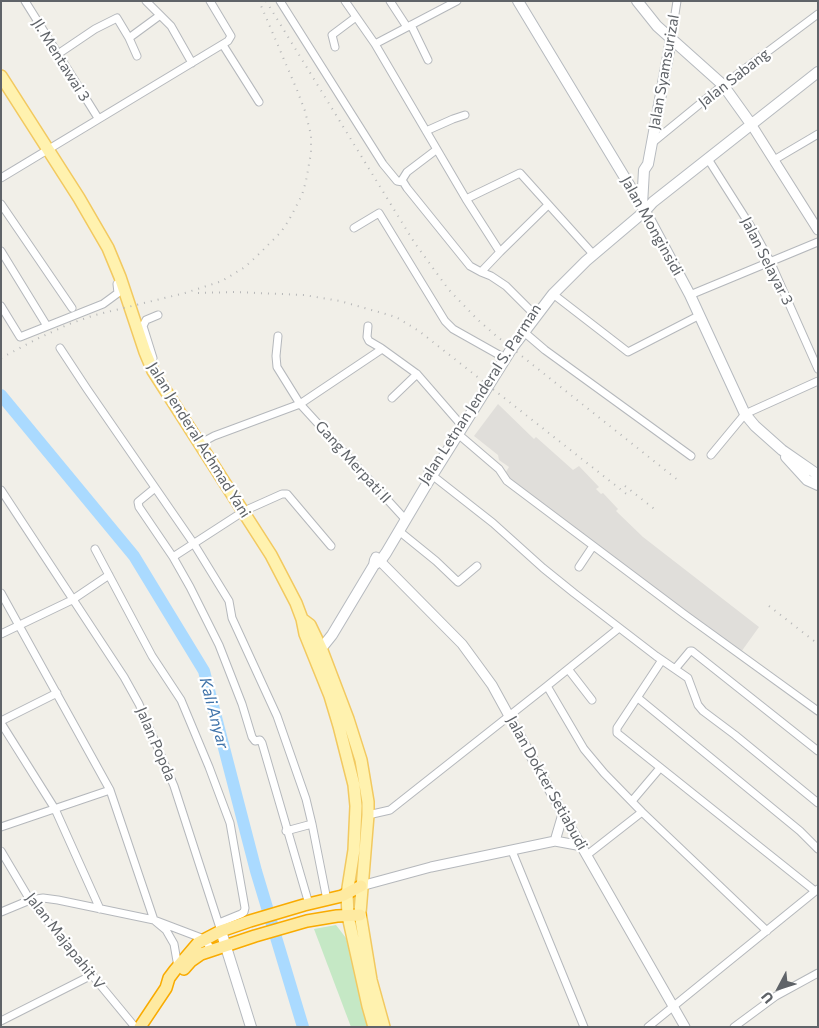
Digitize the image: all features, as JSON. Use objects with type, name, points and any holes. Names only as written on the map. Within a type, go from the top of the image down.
[{"type":"highway","points":[[141,1026],[166,988],[173,983],[192,948],[220,927],[250,921],[306,904],[327,900],[347,894],[361,886]]},
{"type":"highway","points":[[179,969],[195,957],[255,936],[307,921],[360,915]]},
{"type":"main road","name":"Jalan Monginsidi","points":[[518,1],[646,206],[700,315],[745,414],[755,426],[782,450],[818,475]]},
{"type":"main road","points":[[637,1],[652,21],[712,74],[751,124]]},
{"type":"main road","name":"Jalan Syamsurizal","points":[[646,206],[644,170],[648,164],[672,40]]},
{"type":"main road","name":"Jalan Letnan Jenderal S. Parman","points":[[317,651],[332,635],[430,474],[524,332],[549,290],[646,206],[818,72]]},
{"type":"main road","name":"Jalan Jenderal Achmad Yani","points":[[1,76],[79,198],[108,248],[153,371],[244,511],[289,588],[302,619],[303,630],[317,651],[348,719],[361,760],[368,802],[360,915],[371,980],[384,1027]]},
{"type":"main road","name":"Jalan Letnan Jenderal S. Parman","points":[[460,428],[501,356],[534,314],[591,252]]},
{"type":"main road","name":"Jalan Monginsidi","points":[[782,450],[807,480],[818,485]]},
{"type":"main road","name":"Jalan Letnan Jenderal S. Parman","points":[[377,561],[399,531],[403,517]]},
{"type":"main road","name":"Jalan Jenderal Achmad Yani","points":[[317,651],[354,785],[356,806],[354,850],[347,894],[348,916],[374,1027]]},
{"type":"main road","points":[[352,866],[364,867]]},
{"type":"main road","name":"Jalan Popda","points":[[220,927],[251,1027]]},
{"type":"street","name":"Jl. Mentawai 3","points":[[25,1],[98,118]]},
{"type":"street","points":[[146,1],[171,26],[192,63]]},
{"type":"street","points":[[1,178],[231,39],[210,1]]},
{"type":"street","points":[[280,1],[383,164],[396,181],[403,182]]},
{"type":"street","points":[[345,1],[375,44],[436,150],[500,252]]},
{"type":"street","points":[[390,1],[409,26],[428,60]]},
{"type":"street","points":[[375,44],[457,1]]},
{"type":"street","name":"Jalan Syamsurizal","points":[[672,40],[677,1]]},
{"type":"street","name":"Jalan Sabang","points":[[652,143],[818,14]]},
{"type":"street","points":[[130,38],[159,16]]},
{"type":"street","points":[[335,46],[332,35],[356,17]]},
{"type":"street","points":[[58,54],[95,29],[117,18],[130,38],[137,56]]},
{"type":"street","points":[[223,45],[260,102]]},
{"type":"street","points":[[426,131],[453,119],[465,116]]},
{"type":"street","points":[[751,124],[818,230]]},
{"type":"street","points":[[774,160],[818,134]]},
{"type":"street","points":[[436,150],[407,172],[402,178],[403,182],[470,266],[506,286],[534,314]]},
{"type":"street","name":"Jalan Selayar 3","points":[[708,159],[753,230],[770,262],[818,369]]},
{"type":"street","points":[[466,199],[518,173],[522,174],[591,252]]},
{"type":"street","points":[[1,204],[72,308]]},
{"type":"street","points":[[481,272],[548,205]]},
{"type":"street","points":[[354,228],[378,213],[449,325],[501,356]]},
{"type":"street","points":[[690,295],[818,242]]},
{"type":"street","points":[[1,306],[20,337],[104,304],[118,293],[108,248]]},
{"type":"street","points":[[1,251],[47,326]]},
{"type":"street","points":[[553,294],[628,352],[700,315]]},
{"type":"street","points":[[153,371],[154,360],[143,326],[146,320],[158,315]]},
{"type":"street","points":[[368,326],[367,339],[417,374],[460,428],[499,469],[505,480],[818,711]]},
{"type":"street","points":[[524,332],[545,350],[691,456]]},
{"type":"street","name":"Gang Merpati II","points":[[278,336],[277,367],[300,404],[403,517]]},
{"type":"street","points":[[60,348],[194,544],[229,601],[232,618],[274,709],[312,824],[327,900]]},
{"type":"street","points":[[199,444],[214,436],[300,404],[382,349]]},
{"type":"street","points":[[392,398],[417,374]]},
{"type":"street","points":[[712,455],[745,414],[818,381]]},
{"type":"street","points":[[430,474],[493,523],[543,568],[619,628],[688,678],[698,705],[703,712],[735,735],[818,803]]},
{"type":"street","points":[[155,488],[138,502],[139,508],[173,558],[219,645],[242,704],[252,737],[262,743],[306,904]]},
{"type":"street","name":"Jalan Popda","points":[[1,490],[124,678],[150,728],[174,786],[220,927]]},
{"type":"street","points":[[173,558],[244,511],[278,495],[286,494],[331,546]]},
{"type":"street","points":[[399,531],[436,561],[458,582],[477,566]]},
{"type":"street","points":[[579,567],[593,546]]},
{"type":"street","points":[[95,549],[152,656],[176,690],[186,710],[230,823],[245,908],[244,912],[220,927]]},
{"type":"street","name":"Jalan Dokter Setiabudi","points":[[377,561],[462,644],[481,668],[510,715],[563,814],[685,1027]]},
{"type":"street","points":[[1,634],[72,600],[109,574]]},
{"type":"street","points":[[1,593],[110,790],[154,920],[166,930],[174,944],[179,969]]},
{"type":"street","points":[[368,815],[390,810],[619,628]]},
{"type":"street","points":[[675,669],[692,651],[818,751]]},
{"type":"street","points":[[648,1027],[817,890],[617,733],[617,728],[662,660]]},
{"type":"street","points":[[568,669],[592,700]]},
{"type":"street","points":[[547,686],[584,749],[604,774],[767,931]]},
{"type":"street","points":[[57,693],[1,722],[55,809],[100,909]]},
{"type":"street","points":[[638,698],[800,830],[818,849]]},
{"type":"street","points":[[632,801],[660,768]]},
{"type":"street","points":[[1,827],[110,790]]},
{"type":"street","points":[[361,886],[417,870],[555,841],[584,850],[642,812]]},
{"type":"street","points":[[555,841],[563,814]]},
{"type":"street","points":[[286,831],[312,824]]},
{"type":"street","name":"Jalan Majapahit V","points":[[1,851],[30,900],[92,975],[141,1026]]},
{"type":"street","points":[[512,851],[584,1027]]},
{"type":"street","points":[[1,912],[30,900],[44,898],[58,900],[154,920],[204,939],[212,950]]},
{"type":"street","points":[[734,1027],[776,996],[818,973]]},
{"type":"street","points":[[1,1021],[92,975]]},
{"type":"shaded area","points":[[498,404],[534,439],[536,437],[573,470],[579,466],[599,487],[596,489],[601,494],[603,493],[618,509],[616,511],[643,537],[759,627],[741,652],[504,475],[509,467],[499,460],[498,455],[474,436]]},
{"type":"green space","points":[[336,925],[346,938],[371,1027],[351,1027],[314,929]]},
{"type":"waterway","name":"Kali Anyar","points":[[1,395],[134,556],[204,671],[256,871],[303,1027]]},
{"type":"railway","points":[[1,358],[69,324],[95,315],[185,293],[222,281],[245,267],[281,232],[302,195],[311,153],[311,135],[297,90],[259,1]]},
{"type":"railway","points":[[266,1],[414,242],[449,290],[494,334],[679,481]]},
{"type":"railway","points":[[198,293],[234,292],[304,295],[340,301],[396,317],[419,331],[629,496]]},
{"type":"railway","points":[[625,486],[657,511]]},
{"type":"railway","points":[[769,606],[818,644]]}]
